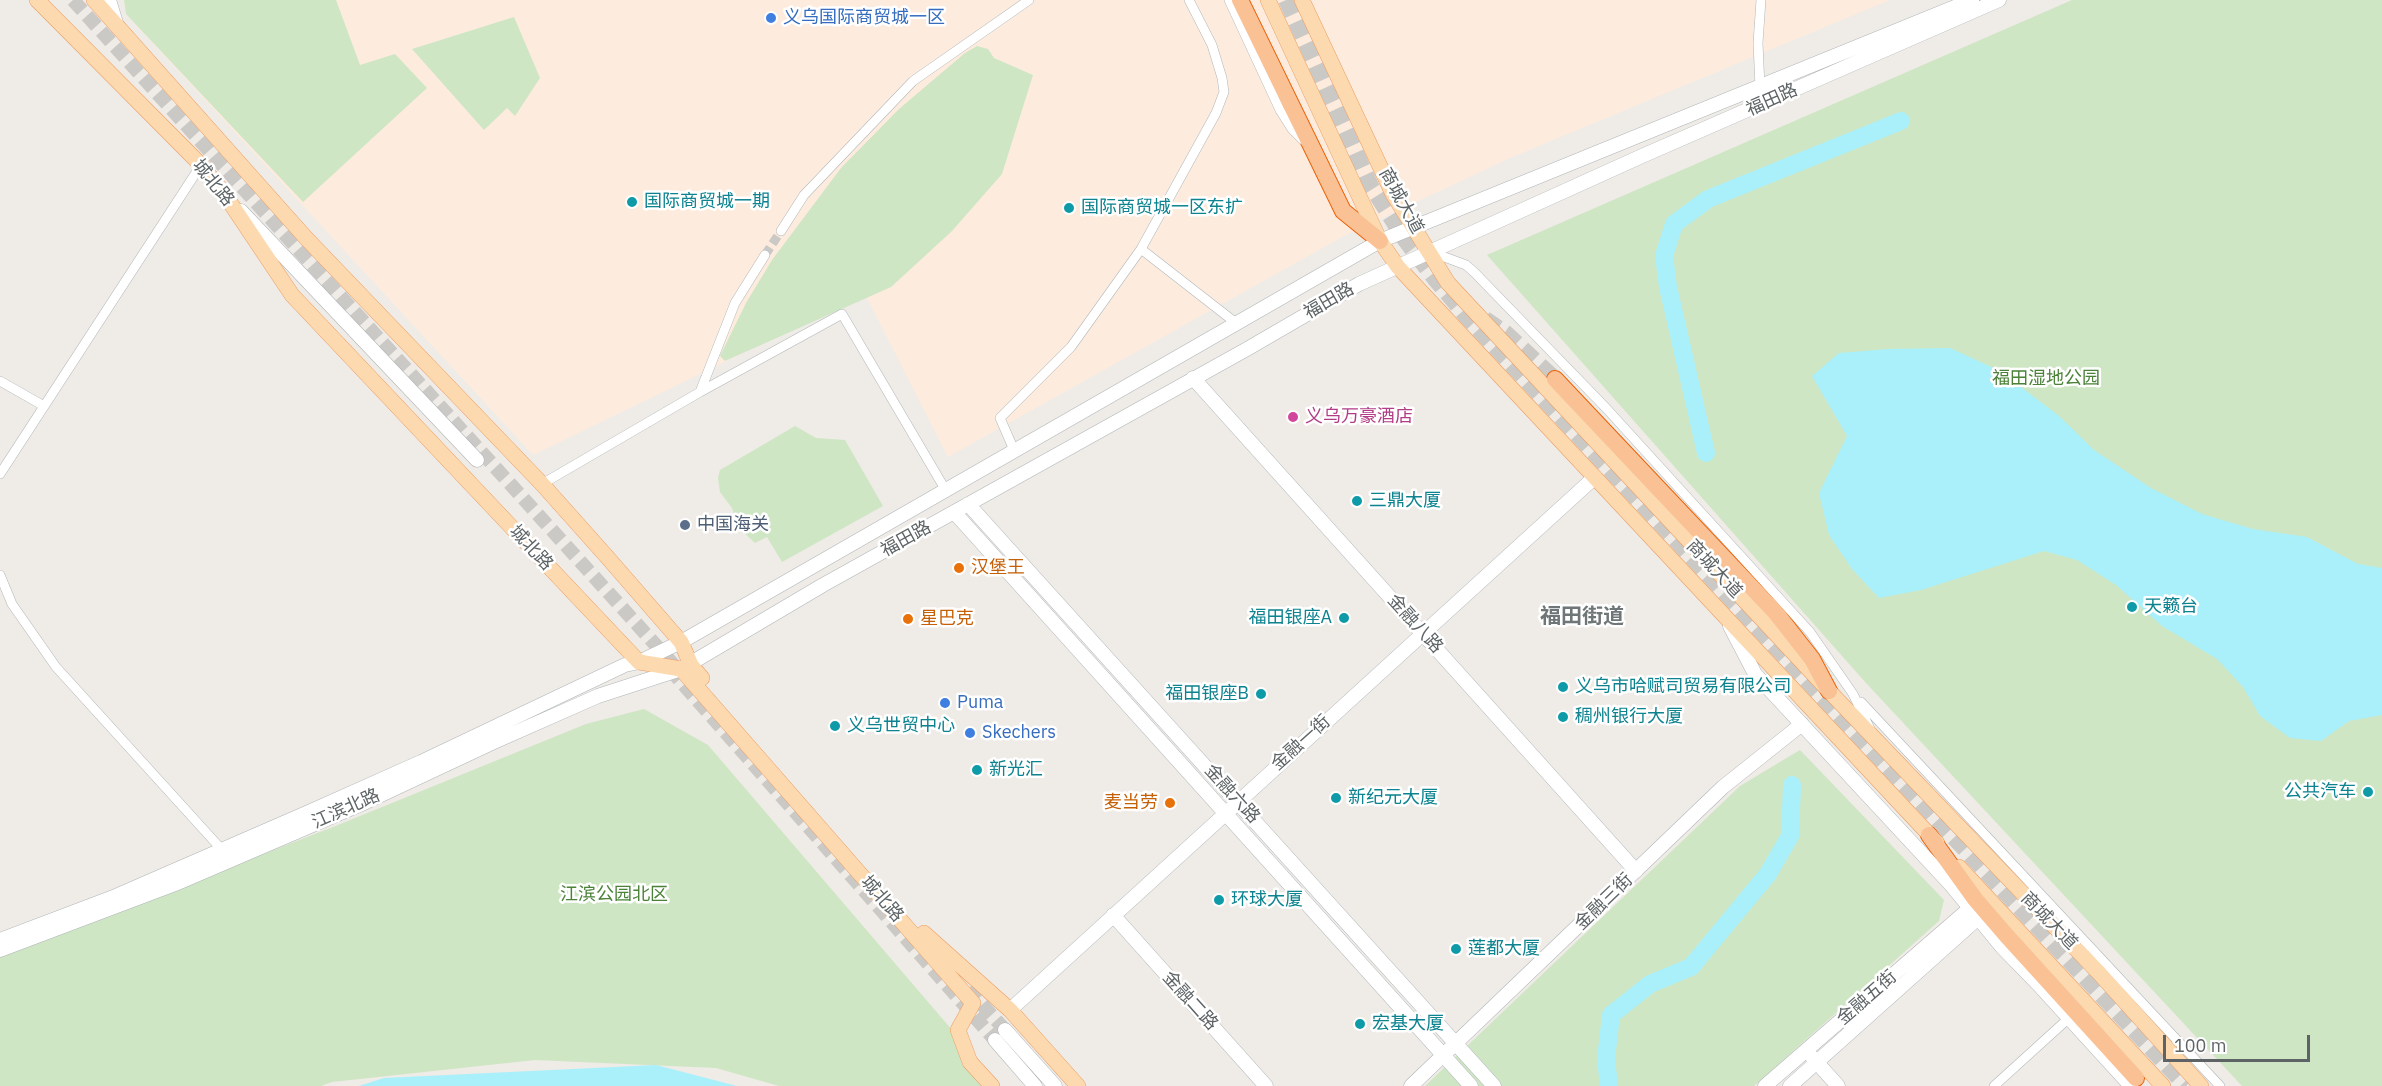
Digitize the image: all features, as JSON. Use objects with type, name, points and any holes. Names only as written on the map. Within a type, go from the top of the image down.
[{"type":"highway","points":[[1240,0],[1343,212],[1380,241]]},
{"type":"highway","points":[[1555,379],[1776,614],[1812,659],[1829,691]]},
{"type":"highway","points":[[1929,835],[1975,899],[2134,1082]]},
{"type":"main road","name":"城北路","points":[[37,0],[201,165],[223,192],[292,295],[639,662]]},
{"type":"main road","name":"城北路","points":[[94,0],[306,238],[542,484],[681,642],[686,667],[973,1003],[958,1030],[970,1062],[992,1086]]},
{"type":"main road","name":"商城大道","points":[[1268,0],[1380,241],[1398,267],[2163,1086]]},
{"type":"main road","name":"商城大道","points":[[1302,0],[1393,194],[1431,252],[1448,284],[1877,742],[2098,973],[2201,1086]]},
{"type":"main road","points":[[639,662],[686,667]]},
{"type":"main road","name":"城北路","points":[[686,667],[931,941],[1010,1010],[1078,1086]]},
{"type":"street","points":[[109,0],[118,28]]},
{"type":"street","points":[[781,231],[804,195],[913,81],[1029,0]]},
{"type":"street","points":[[1014,450],[1000,418],[1071,347],[1141,249],[1216,112],[1224,92],[1212,45],[1189,0]]},
{"type":"street","points":[[1228,0],[1280,110],[1292,129],[1317,155]]},
{"type":"street","points":[[1760,87],[1758,43],[1761,0]]},
{"type":"street","name":"福田路","points":[[681,642],[1380,241],[1972,0]]},
{"type":"street","name":"福田路","points":[[686,667],[823,585],[1359,284],[1642,156],[1999,0]]},
{"type":"street","points":[[0,474],[201,165]]},
{"type":"street","points":[[223,192],[477,460]]},
{"type":"street","points":[[1141,249],[1236,323]]},
{"type":"street","points":[[1431,252],[1466,265],[1474,272],[1606,408],[1792,611],[1810,632],[1853,694],[1877,742]]},
{"type":"street","points":[[700,392],[735,303],[765,255]]},
{"type":"street","points":[[542,484],[700,392],[842,314],[945,489]]},
{"type":"street","name":"金融八路","points":[[1193,378],[1636,871]]},
{"type":"street","points":[[0,381],[44,406]]},
{"type":"street","name":"金融一街","points":[[1010,1010],[1595,477]]},
{"type":"street","name":"金融六路","points":[[968,504],[1494,1086]]},
{"type":"street","name":"金融六路","points":[[954,512],[1470,1086]]},
{"type":"street","points":[[0,575],[12,604],[56,667],[225,855]]},
{"type":"street","points":[[1727,618],[1755,674],[1952,886],[1973,914],[2069,1018],[2134,1082]]},
{"type":"street","name":"江滨北路","points":[[0,950],[110,909],[625,665],[639,662],[681,642]]},
{"type":"street","name":"江滨北路","points":[[0,939],[366,802],[598,696],[686,667]]},
{"type":"street","points":[[1853,694],[2220,1086]]},
{"type":"street","name":"金融三街","points":[[1411,1086],[1723,787],[1802,724]]},
{"type":"street","name":"金融五街","points":[[1765,1086],[1973,914]]},
{"type":"street","name":"金融五街","points":[[1790,1086],[1973,914]]},
{"type":"street","name":"金融二路","points":[[1113,915],[1266,1086]]},
{"type":"street","points":[[1994,1086],[2069,1018]]},
{"type":"street","points":[[1035,1086],[1000,1035],[1054,1086]]},
{"type":"street","points":[[1807,1051],[1838,1086]]},
{"type":"shaded area","points":[[124,0],[1890,0],[1510,158],[1344,236],[948,457],[865,294],[533,455],[126,14]]},
{"type":"green space","points":[[124,0],[336,0],[360,65],[395,54],[427,88],[303,202],[126,14]]},
{"type":"green space","name":"福田湿地公园","points":[[2072,0],[2382,0],[2382,1086],[2242,1086],[1866,683],[1487,255]]},
{"type":"green space","points":[[514,17],[540,78],[515,116],[507,108],[484,130],[412,49]]},
{"type":"green space","points":[[977,46],[988,49],[994,58],[1033,75],[1002,174],[952,231],[891,287],[725,361],[720,356],[746,303],[772,260],[841,168],[899,109],[965,53]]},
{"type":"green space","points":[[795,426],[816,438],[845,440],[883,506],[782,562],[767,537],[755,543],[739,528],[732,508],[720,492],[718,478],[720,470]]},
{"type":"green space","name":"江滨公园北区","points":[[644,709],[708,745],[1000,1086],[779,1086],[716,1068],[535,1060],[332,1082],[321,1086],[0,1086],[0,955],[333,827],[586,724]]},
{"type":"green space","points":[[1800,750],[1944,900],[1939,921],[1754,1086],[1425,1086],[1740,786]]},
{"type":"water","points":[[1950,348],[2000,371],[2059,416],[2094,450],[2151,488],[2202,514],[2253,529],[2307,537],[2358,564],[2382,568],[2382,715],[2349,721],[2321,741],[2290,738],[2260,716],[2243,687],[2217,659],[2162,626],[2116,585],[2077,560],[2044,551],[1921,590],[1879,598],[1852,569],[1829,535],[1819,493],[1847,436],[1812,376],[1839,353]]},
{"type":"water","points":[[656,1065],[737,1086],[359,1086],[384,1078]]},
{"type":"waterway","points":[[1706,453],[1668,287],[1664,256],[1674,224],[1708,199],[1901,121]]},
{"type":"waterway","points":[[1609,1086],[1606,1059],[1611,1015],[1650,984],[1691,967],[1768,874],[1790,836],[1792,785]]},
{"type":"tunnel","points":[[73,0],[681,673]]},
{"type":"tunnel","points":[[1286,0],[1372,188],[1405,240],[1434,278],[1466,316],[2186,1086]]},
{"type":"tunnel","points":[[765,255],[781,231]]},
{"type":"tunnel","points":[[1485,319],[1506,333],[1555,379]]},
{"type":"tunnel","points":[[670,669],[995,1040]]},
{"type":"tunnel","points":[[968,989],[1005,1030]]},
{"type":"place","name":"义乌国际商贸城一区","points":[[771,18]]},
{"type":"place","name":"国际商贸城一期","points":[[632,202]]},
{"type":"place","name":"国际商贸城一区东扩","points":[[1069,208]]},
{"type":"place","name":"义乌万豪酒店","points":[[1293,417]]},
{"type":"place","name":"三鼎大厦","points":[[1357,501]]},
{"type":"place","name":"中国海关","points":[[685,525]]},
{"type":"place","name":"汉堡王","points":[[959,568]]},
{"type":"place","name":"天籁台","points":[[2132,607]]},
{"type":"place","name":"福田银座A","points":[[1344,618]]},
{"type":"place","name":"星巴克","points":[[908,619]]},
{"type":"place","name":"义乌市哈赋司贸易有限公司","points":[[1563,687]]},
{"type":"place","name":"福田银座B","points":[[1261,694]]},
{"type":"place","name":"Puma","points":[[945,703]]},
{"type":"place","name":"稠州银行大厦","points":[[1563,717]]},
{"type":"place","name":"义乌世贸中心","points":[[835,726]]},
{"type":"place","name":"Skechers","points":[[970,733]]},
{"type":"place","name":"新光汇","points":[[977,770]]},
{"type":"place","name":"公共汽车","points":[[2368,792]]},
{"type":"place","name":"新纪元大厦","points":[[1336,798]]},
{"type":"place","name":"麦当劳","points":[[1170,803]]},
{"type":"place","name":"环球大厦","points":[[1219,900]]},
{"type":"place","name":"莲都大厦","points":[[1456,949]]},
{"type":"place","name":"宏基大厦","points":[[1360,1024]]},
{"type":"district","name":"福田街道","points":[[1582,617]]}]
